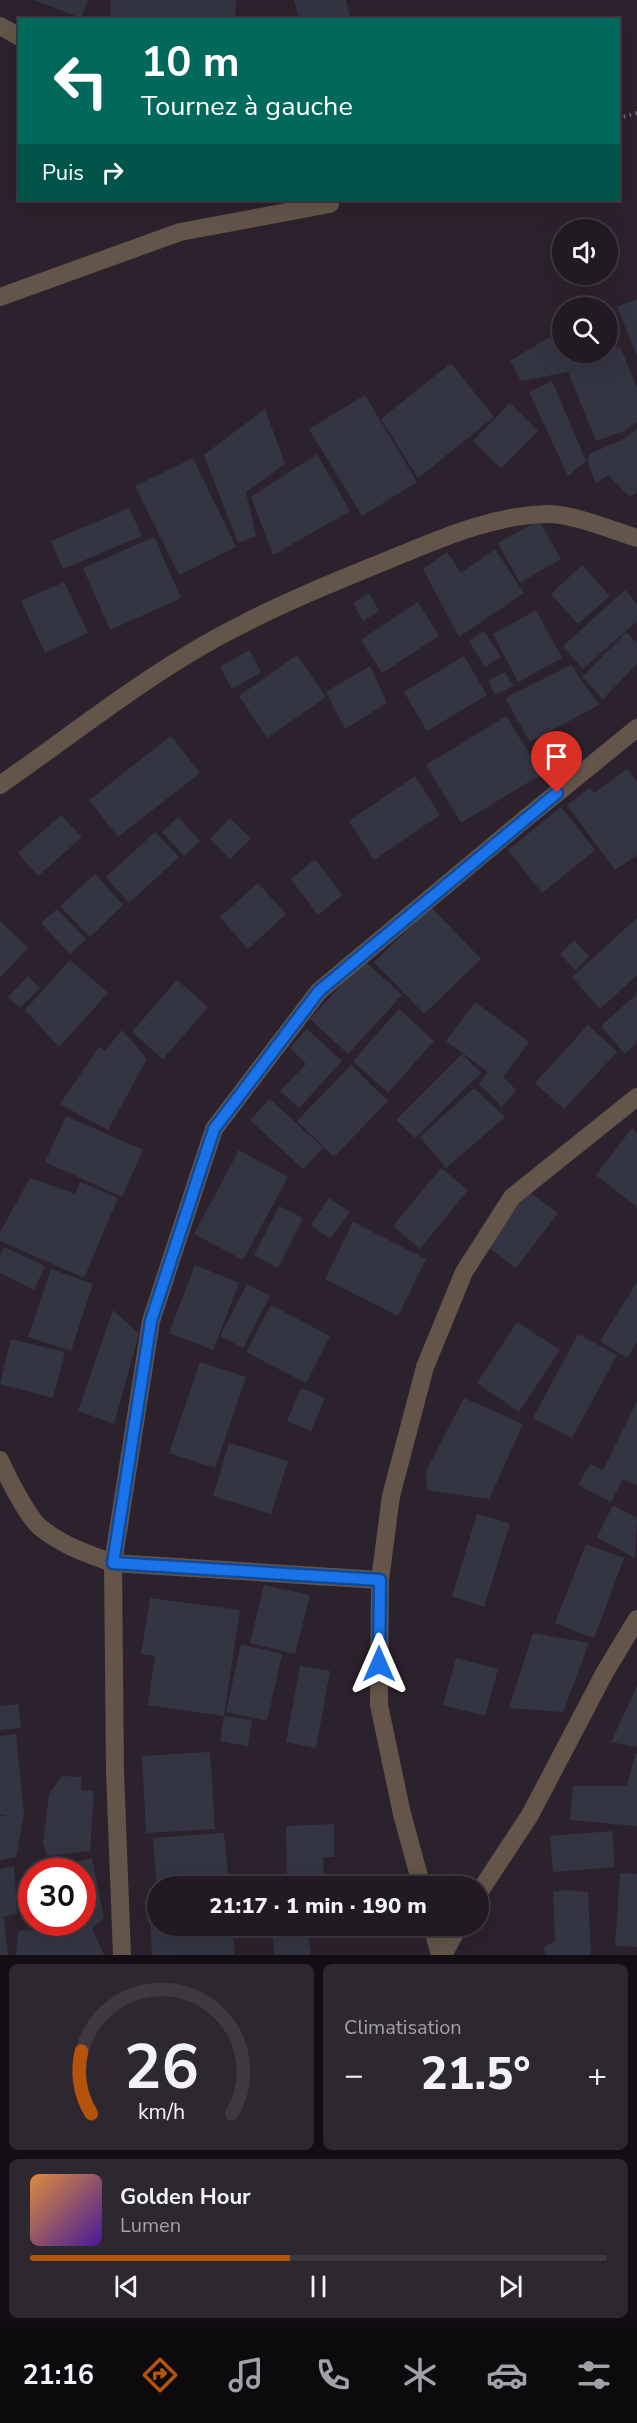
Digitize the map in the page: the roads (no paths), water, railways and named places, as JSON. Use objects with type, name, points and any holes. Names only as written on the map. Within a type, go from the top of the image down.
[{"type":"street","points":[[0,26],[18,36]]},
{"type":"street","points":[[0,297],[180,232],[330,204],[323,201]]},
{"type":"street","points":[[0,785],[160,672],[242,624],[327,585],[462,530],[506,517],[548,514],[593,524],[637,538]]},
{"type":"street","points":[[122,1955],[115,1772],[113,1563],[151,1321],[214,1129],[319,991],[637,728]]},
{"type":"street","points":[[419,1876],[402,1814],[379,1705],[380,1580],[391,1496],[425,1367],[464,1272],[512,1197],[637,1097]]},
{"type":"street","points":[[0,1460],[7,1477],[39,1527],[75,1549],[113,1563],[380,1580]]},
{"type":"street","points":[[489,1877],[530,1815],[606,1672],[637,1619]]},
{"type":"street","points":[[435,1936],[442,1955]]},
{"type":"street","points":[[442,1955],[453,1936]]}]
